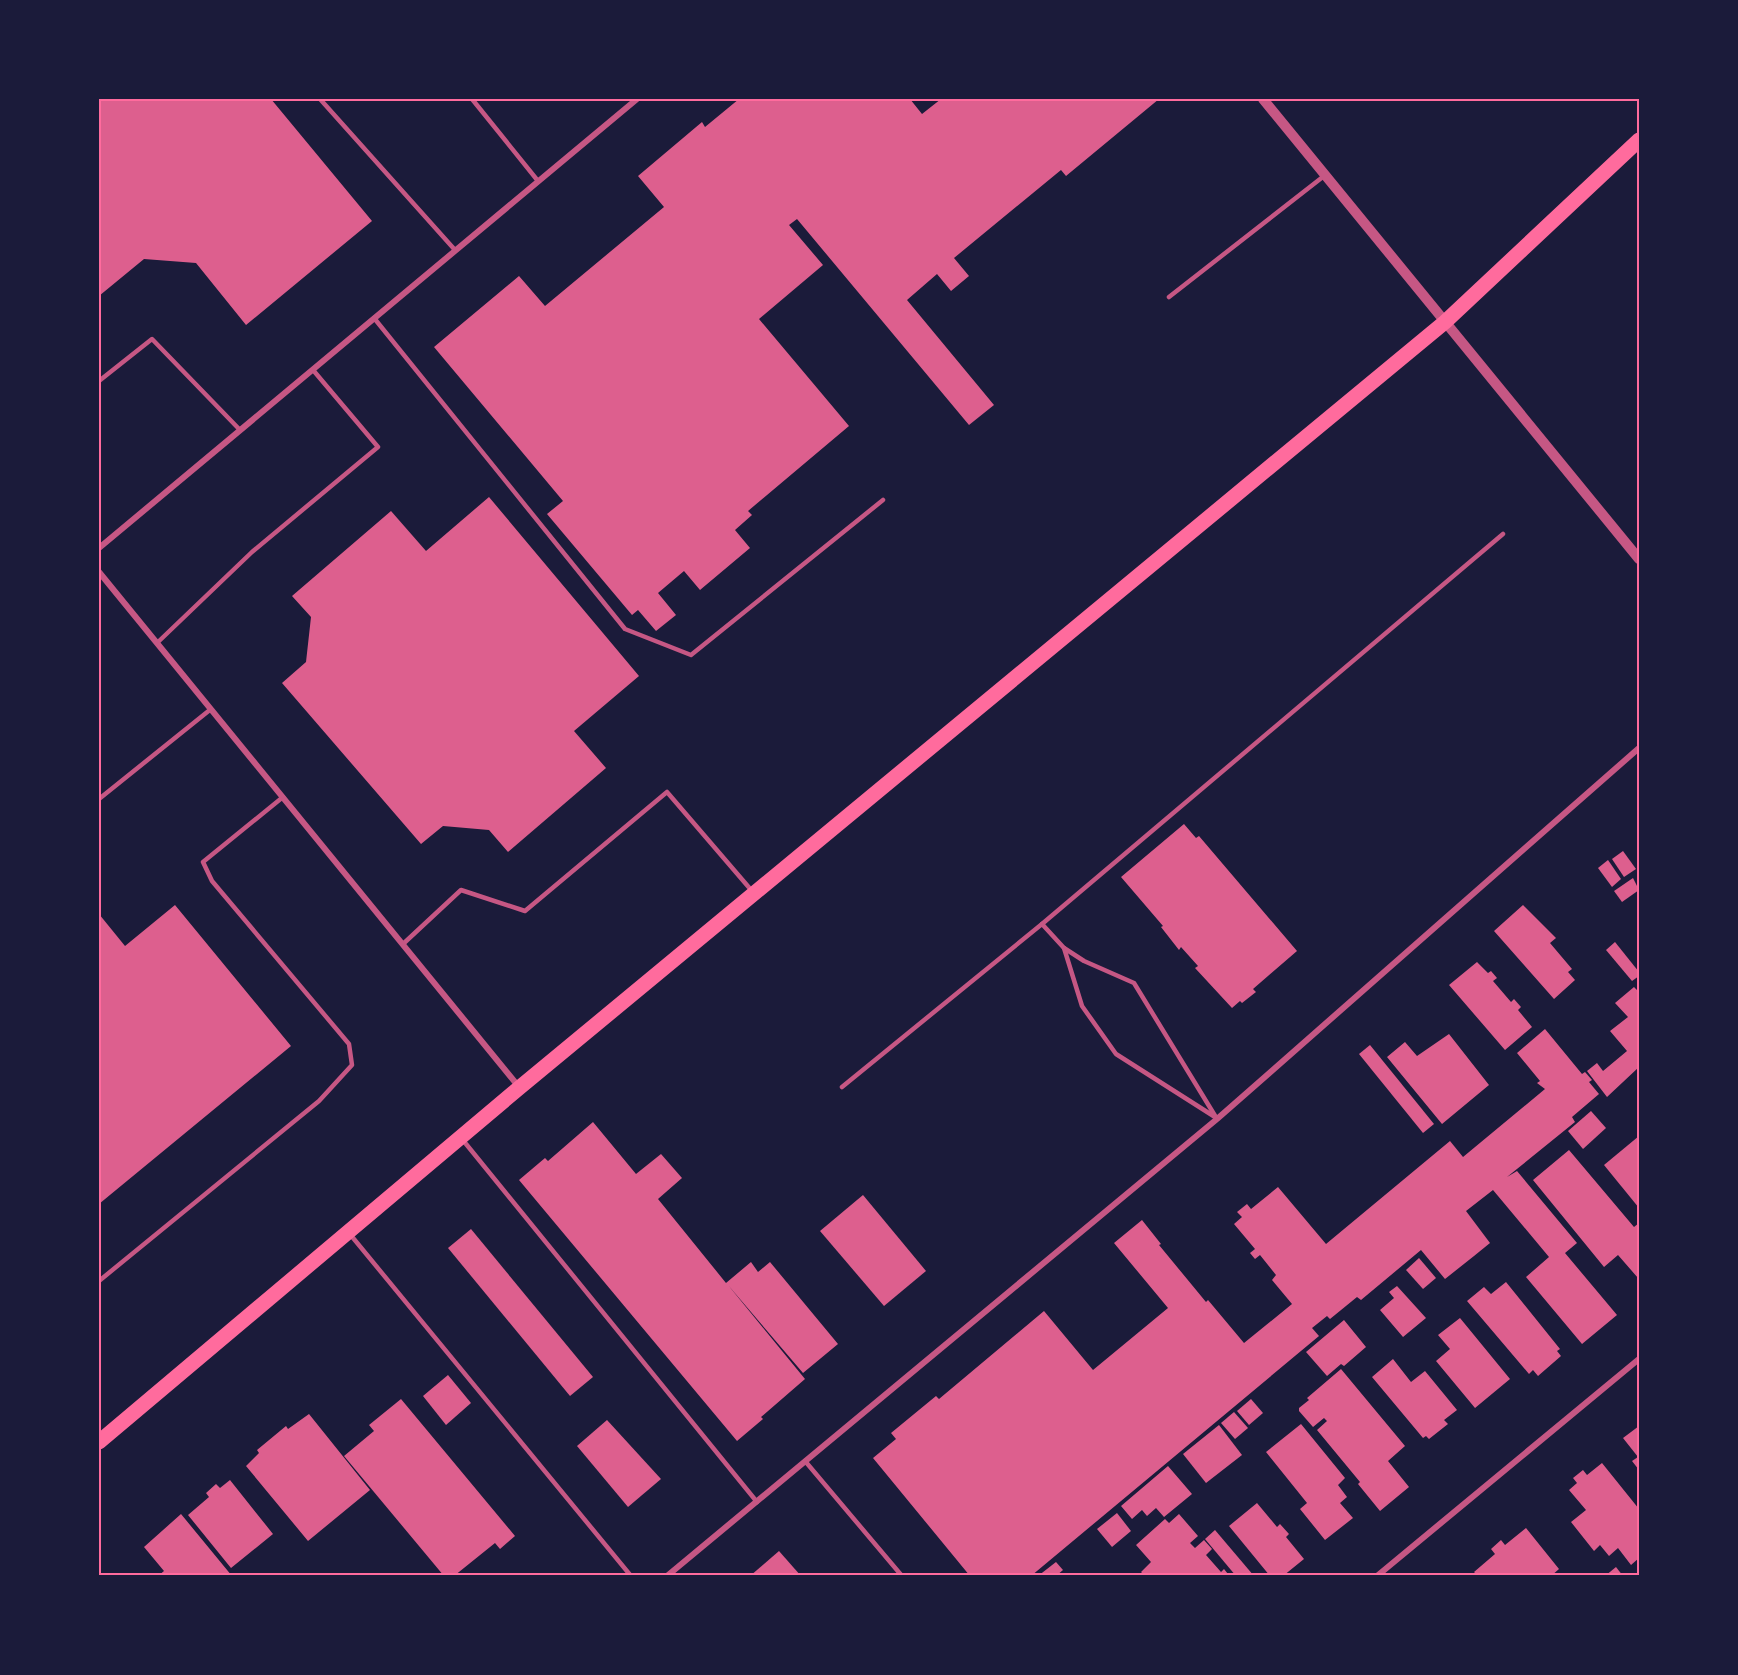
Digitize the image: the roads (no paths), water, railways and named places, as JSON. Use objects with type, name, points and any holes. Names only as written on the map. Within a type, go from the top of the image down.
[{"type":"main road","points":[[99,1442],[460,1137],[1445,322],[1639,140]]},
{"type":"street","points":[[99,548],[637,99]]},
{"type":"street","points":[[1263,99],[1639,559]]},
{"type":"street","points":[[99,572],[519,1088]]},
{"type":"street","points":[[667,1576],[1217,1119],[1639,748]]},
{"type":"street","points":[[1377,1576],[1639,1359]]},
{"type":"lane","points":[[320,99],[455,250]]},
{"type":"lane","points":[[472,99],[538,181]]},
{"type":"lane","points":[[1169,297],[1324,176]]},
{"type":"lane","points":[[374,318],[626,629],[691,655],[883,500]]},
{"type":"lane","points":[[99,381],[152,339],[240,430]]},
{"type":"lane","points":[[157,643],[252,552],[378,447],[313,370]]},
{"type":"lane","points":[[842,1087],[1042,924],[1503,534]]},
{"type":"lane","points":[[99,799],[211,709]]},
{"type":"lane","points":[[402,944],[461,890],[525,910],[667,792],[754,894]]},
{"type":"lane","points":[[99,1281],[319,1101],[352,1065],[349,1044],[212,882],[203,862],[283,797]]},
{"type":"lane","points":[[1042,924],[1064,948],[1084,961],[1134,983],[1217,1119]]},
{"type":"lane","points":[[1064,948],[1082,1006],[1116,1054],[1217,1119]]},
{"type":"lane","points":[[460,1137],[757,1502]]},
{"type":"lane","points":[[348,1232],[631,1576]]},
{"type":"lane","points":[[805,1461],[902,1576]]}]
